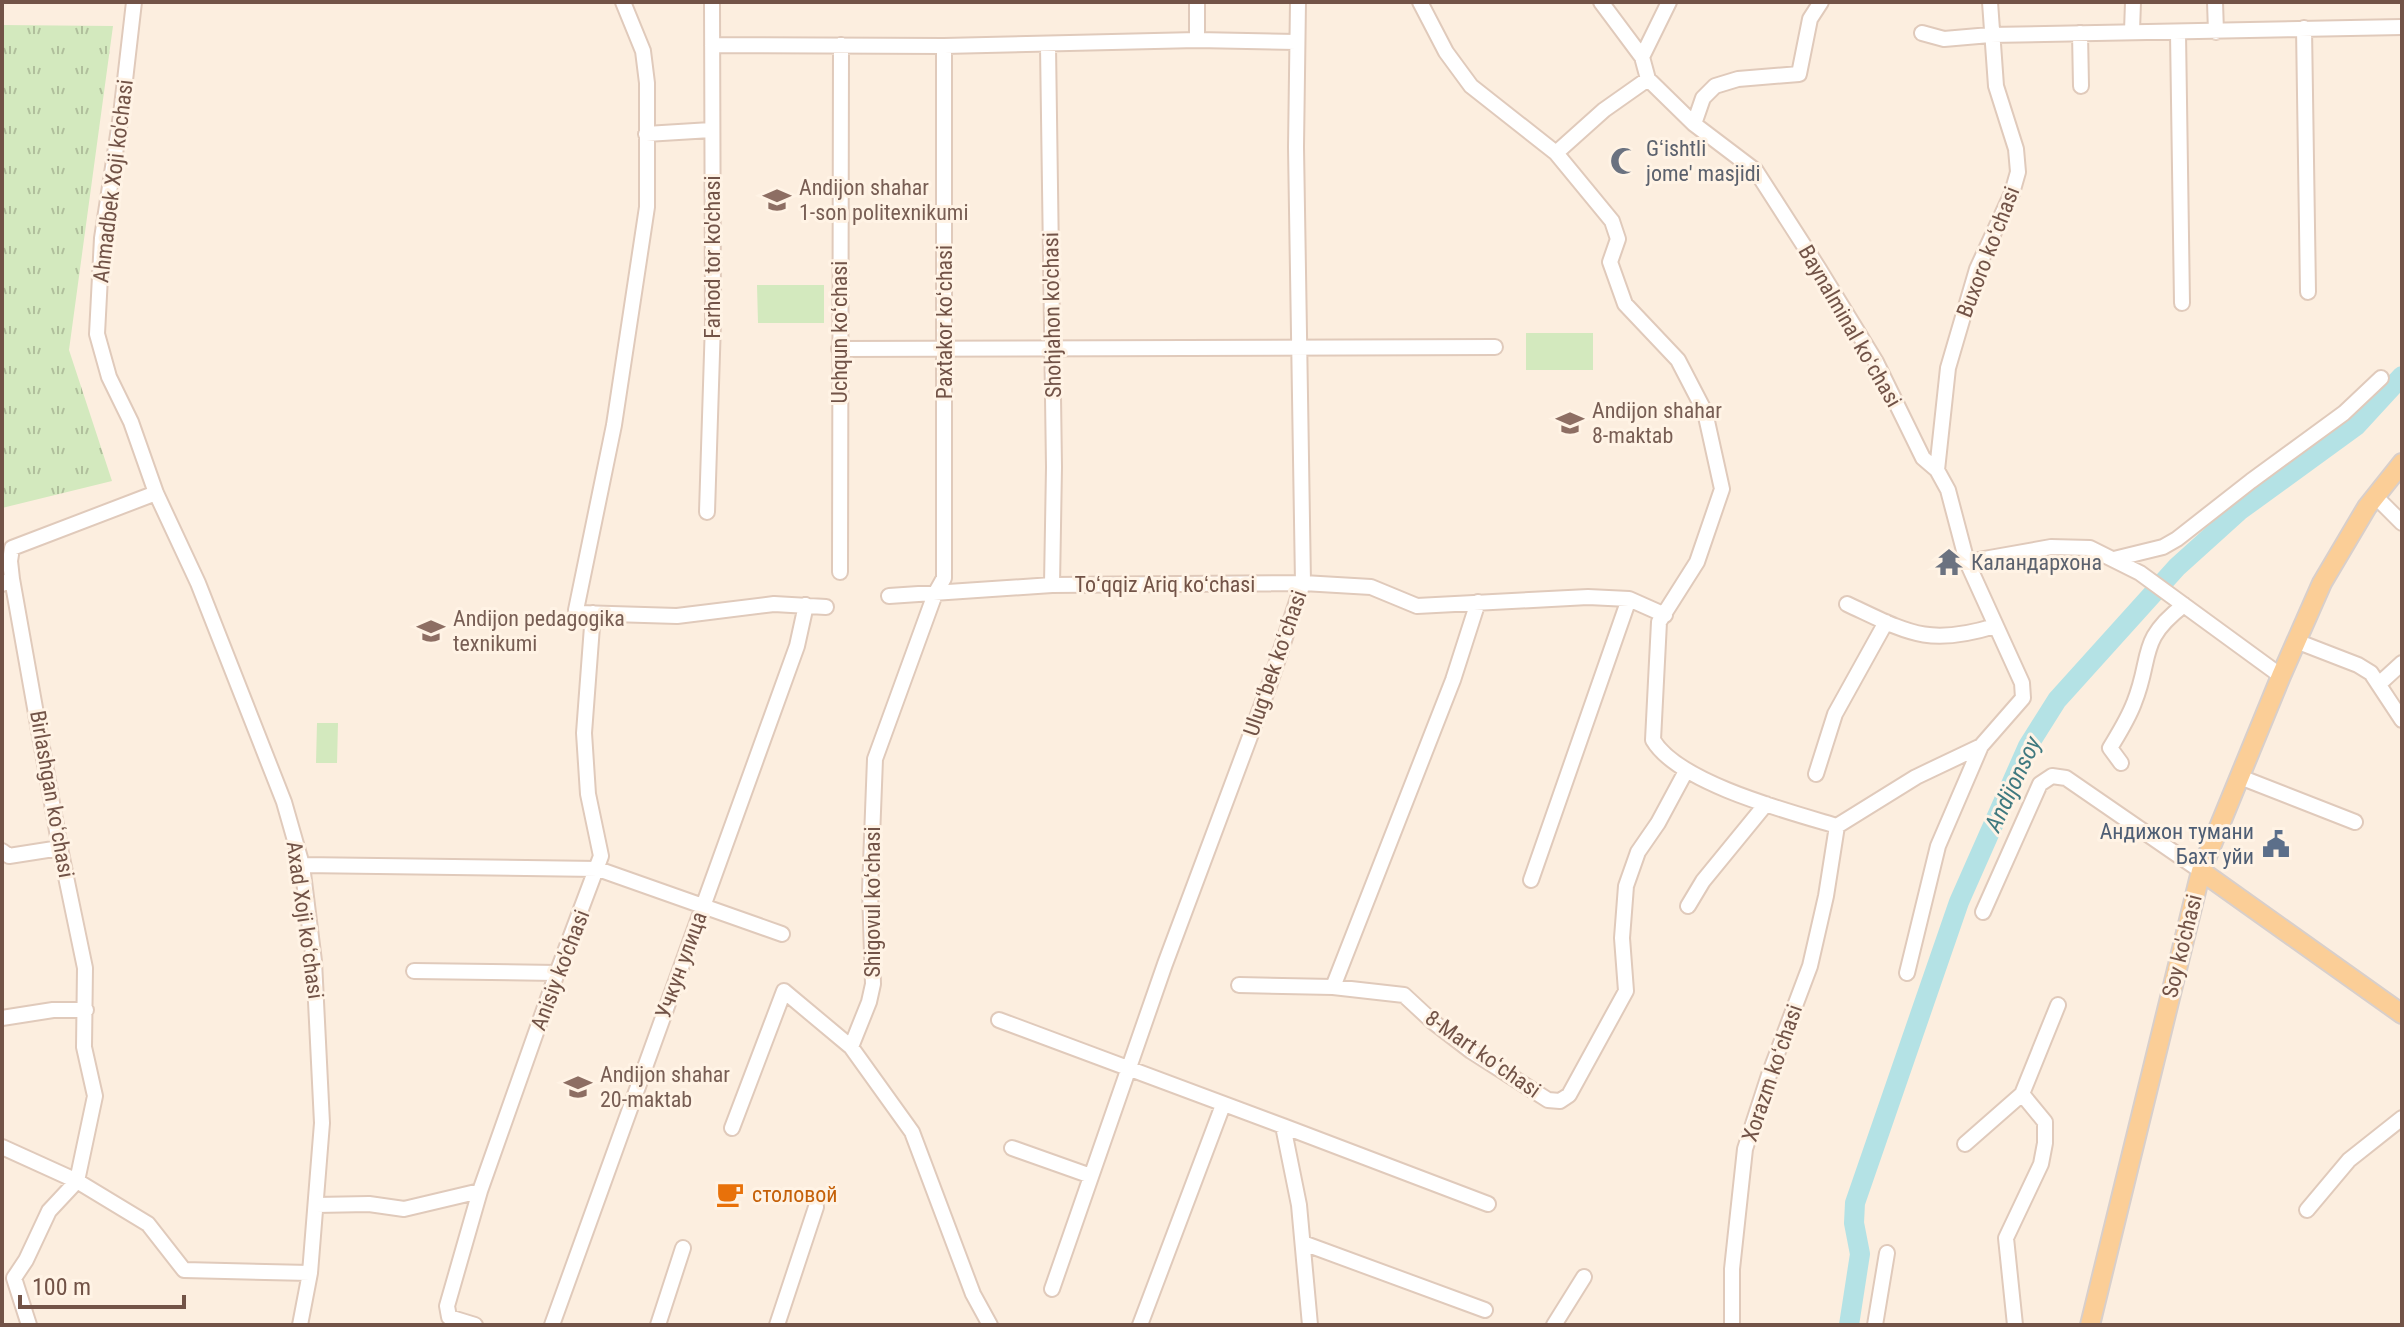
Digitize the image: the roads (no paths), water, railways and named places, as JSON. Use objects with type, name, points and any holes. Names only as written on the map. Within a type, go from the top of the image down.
[{"type":"main road","name":"Soy ko'chasi","points":[[2090,1325],[2201,871],[2322,583],[2375,496],[2402,463]]},
{"type":"main road","points":[[2201,871],[2402,1014]]},
{"type":"street","name":"Ahmadbek Xoji ko'chasi","points":[[134,2],[102,238],[97,334],[109,377],[131,422],[156,493]]},
{"type":"street","points":[[623,2],[643,51],[647,83],[647,207],[614,425],[575,605],[579,613],[677,616],[774,604],[826,607]]},
{"type":"street","name":"Farhod tor ko'chasi","points":[[707,512],[713,322],[712,2]]},
{"type":"street","points":[[1197,2],[1197,40]]},
{"type":"street","name":"Ulugʻbek koʻchasi","points":[[1052,1289],[1128,1067],[1270,683],[1303,583],[1298,2]]},
{"type":"street","points":[[1420,2],[1446,52],[1471,86],[1556,153],[1612,221],[1618,239],[1610,262],[1625,304],[1678,360],[1705,412],[1722,489],[1697,562],[1659,622],[1652,732],[1659,750],[1686,771],[1766,804],[1837,826],[1916,777],[1981,746]]},
{"type":"street","points":[[1556,153],[1604,110],[1648,79],[1642,57],[1601,2]]},
{"type":"street","points":[[1642,57],[1669,2]]},
{"type":"street","points":[[1694,124],[1703,98],[1715,86],[1738,79],[1795,77],[1799,74],[1810,19],[1821,2]]},
{"type":"street","name":"Buxoro koʻchasi","points":[[1937,470],[1948,368],[1977,269],[2012,193],[2018,172],[2016,149],[1996,86],[1990,2]]},
{"type":"street","points":[[2132,31],[2133,2]]},
{"type":"street","points":[[2215,2],[2216,32]]},
{"type":"street","points":[[1922,33],[1944,39],[2132,31],[2178,33],[2402,27]]},
{"type":"street","points":[[2304,28],[2308,292]]},
{"type":"street","points":[[2080,33],[2081,86]]},
{"type":"street","points":[[2178,33],[2182,303]]},
{"type":"street","points":[[712,45],[1048,46],[1197,40],[1296,42]]},
{"type":"street","name":"Uchqun koʻchasi","points":[[840,572],[841,45]]},
{"type":"street","name":"Paxtakor koʻchasi","points":[[935,594],[944,578],[944,46]]},
{"type":"street","name":"Shohjahon ko'chasi","points":[[1048,46],[1052,585]]},
{"type":"street","name":"Baynalminal koʻchasi","points":[[1648,79],[1694,124],[1756,171],[1876,362],[1923,458],[1937,470],[1948,490],[1967,562],[2022,683],[2023,698],[1981,746]]},
{"type":"street","points":[[646,134],[711,130]]},
{"type":"street","points":[[839,349],[1495,347]]},
{"type":"street","points":[[2114,559],[2163,547],[2177,539],[2344,413],[2381,378]]},
{"type":"street","name":"Birlashgan koʻchasi","points":[[77,1181],[95,1096],[84,1047],[85,968],[7,582],[12,548],[156,493]]},
{"type":"street","name":"Axad Xoji koʻchasi","points":[[156,493],[198,583],[275,780],[302,865],[314,961],[322,1123],[310,1273],[300,1325]]},
{"type":"street","points":[[2375,496],[2402,523]]},
{"type":"street","points":[[1967,562],[2051,547],[2090,548],[2140,573],[2281,676]]},
{"type":"street","name":"Toʻqqiz Ariq koʻchasi","points":[[889,596],[1052,585],[1303,583],[1371,587],[1417,606],[1588,597],[1629,599],[1665,615]]},
{"type":"street","name":"Shigovul koʻchasi","points":[[851,1047],[873,984],[870,890],[875,759],[935,594]]},
{"type":"street","points":[[1531,880],[1629,599]]},
{"type":"street","points":[[1333,987],[1453,680],[1478,602]]},
{"type":"street","points":[[2121,763],[2110,748],[2135,701],[2151,638],[2181,602]]},
{"type":"street","points":[[1453,604],[1467,635]]},
{"type":"street","points":[[1847,604],[1920,635],[1946,637],[1995,626]]},
{"type":"street","name":"Учкун улица","points":[[552,1325],[797,646],[806,605]]},
{"type":"street","name":"Anisiy ko'chasi","points":[[475,1325],[449,1317],[447,1306],[480,1191],[601,856],[588,794],[584,733],[593,613]]},
{"type":"street","points":[[1816,774],[1835,714],[1886,622]]},
{"type":"street","points":[[2296,641],[2371,673],[2402,720]]},
{"type":"street","points":[[2379,684],[2402,663]]},
{"type":"street","points":[[1907,973],[1938,846],[1981,746]]},
{"type":"street","name":"8-Mart koʻchasi","points":[[1239,985],[1333,987],[1404,995],[1471,1051],[1548,1100],[1560,1101],[1569,1095],[1626,991],[1622,938],[1626,886],[1638,852],[1658,823],[1686,771]]},
{"type":"street","points":[[1983,912],[2040,784],[2052,776],[2066,778],[2201,871]]},
{"type":"street","points":[[2240,777],[2355,822]]},
{"type":"street","points":[[1688,906],[1703,881],[1766,804]]},
{"type":"street","name":"Xorazm koʻchasi","points":[[1732,1325],[1732,1269],[1745,1149],[1810,966],[1826,896],[1837,826]]},
{"type":"street","points":[[2,851],[9,856],[60,848]]},
{"type":"street","points":[[302,865],[598,869],[782,934]]},
{"type":"street","points":[[414,971],[557,973]]},
{"type":"street","points":[[732,1128],[784,991],[851,1047],[912,1132],[973,1294],[990,1325]]},
{"type":"street","points":[[1965,1144],[2022,1094],[2058,1005]]},
{"type":"street","points":[[2,1018],[53,1010],[86,1010]]},
{"type":"street","points":[[999,1020],[1488,1204]]},
{"type":"street","points":[[2015,1325],[2006,1238],[2041,1164],[2045,1143],[2045,1122],[2022,1094]]},
{"type":"street","points":[[1140,1325],[1223,1105]]},
{"type":"street","points":[[2307,1210],[2349,1160],[2402,1118]]},
{"type":"street","points":[[1283,1126],[1299,1205],[1310,1325]]},
{"type":"street","points":[[2,1147],[77,1181],[148,1224],[184,1270],[310,1273]]},
{"type":"street","points":[[1012,1148],[1091,1176]]},
{"type":"street","points":[[29,1325],[8,1281],[26,1260],[49,1211],[77,1181]]},
{"type":"street","points":[[316,1205],[369,1204],[404,1209],[480,1191]]},
{"type":"street","points":[[777,1325],[816,1207]]},
{"type":"street","points":[[1303,1243],[1485,1310]]},
{"type":"street","points":[[658,1325],[683,1248]]},
{"type":"street","points":[[1875,1325],[1887,1253]]},
{"type":"street","points":[[1554,1325],[1584,1277]]},
{"type":"waterway","name":"Andijonsoy","points":[[1849,1325],[1860,1254],[1854,1223],[1855,1203],[1959,902],[2028,746],[2057,700],[2177,567],[2239,511],[2356,426],[2402,376]]},
{"type":"place","name":"Gʻishtli jome' masjidi","points":[[1624,161]]},
{"type":"place","name":"Andijon shahar 1-son politexnikumi","points":[[777,200]]},
{"type":"place","name":"Andijon shahar 8-maktab","points":[[1570,423]]},
{"type":"place","name":"Каландархона","points":[[1949,562]]},
{"type":"place","name":"Andijon pedagogika texnikumi","points":[[431,631]]},
{"type":"place","name":"Андижон тумани Бахт уйи","points":[[2276,844]]},
{"type":"place","name":"Andijon shahar 20-maktab","points":[[578,1087]]},
{"type":"place","name":"столовой","points":[[730,1194]]}]
